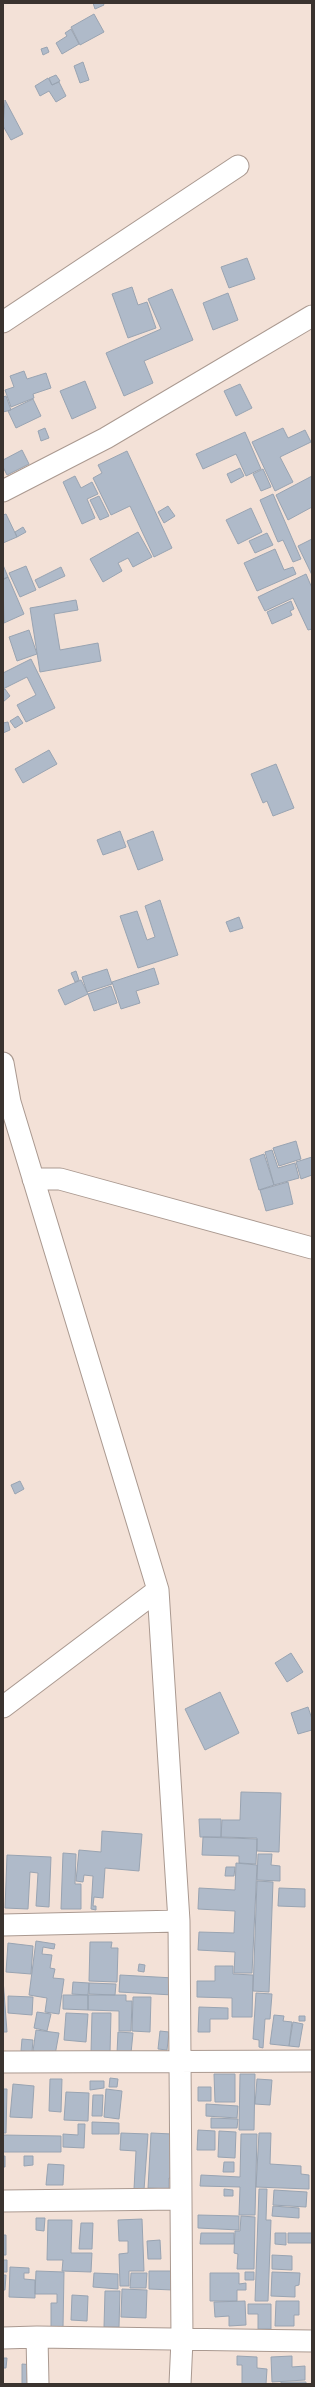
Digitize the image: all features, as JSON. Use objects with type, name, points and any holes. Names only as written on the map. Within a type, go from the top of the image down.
[{"type":"street","points":[[3,322],[238,166]]},
{"type":"street","points":[[3,491],[106,438],[312,316]]},
{"type":"street","points":[[3,1063],[7,1102],[33,1178],[158,1590],[180,1920],[180,2199],[182,2340],[180,2384]]},
{"type":"street","points":[[33,1178],[60,1179],[312,1248]]},
{"type":"street","points":[[3,1707],[158,1590]]},
{"type":"street","points":[[3,1925],[180,1920]]},
{"type":"street","points":[[3,2062],[312,2061]]},
{"type":"street","points":[[3,2201],[180,2199]]},
{"type":"street","points":[[38,2337],[38,2384]]},
{"type":"street","points":[[3,2338],[38,2337],[312,2341]]},
{"type":"building","points":[[93,3],[103,3],[104,5],[95,9]]},
{"type":"building","points":[[94,14],[104,32],[80,45],[71,27]]},
{"type":"building","points":[[71,29],[79,44],[62,54],[56,43],[67,36],[65,33]]},
{"type":"building","points":[[47,47],[49,52],[43,55],[41,49]]},
{"type":"building","points":[[83,62],[89,80],[80,83],[74,66]]},
{"type":"building","points":[[56,75],[60,81],[52,85],[49,78]]},
{"type":"building","points":[[48,78],[52,85],[59,82],[66,96],[56,102],[49,91],[40,96],[35,86]]},
{"type":"building","points":[[5,100],[23,134],[11,140],[3,126]]},
{"type":"building","points":[[247,258],[255,279],[229,288],[221,267]]},
{"type":"building","points":[[132,287],[138,305],[147,302],[156,328],[128,338],[112,294]]},
{"type":"building","points":[[172,289],[193,340],[144,361],[153,383],[124,396],[106,353],[161,329],[148,299]]},
{"type":"building","points":[[228,293],[238,320],[213,330],[203,303]]},
{"type":"building","points":[[24,371],[27,379],[46,373],[51,388],[33,394],[34,398],[11,407],[5,390],[14,387],[10,376]]},
{"type":"building","points":[[85,381],[96,408],[72,419],[60,391]]},
{"type":"building","points":[[240,384],[252,408],[236,416],[224,391]]},
{"type":"building","points":[[6,396],[11,410],[3,412],[3,397]]},
{"type":"building","points":[[33,399],[41,416],[16,428],[8,411]]},
{"type":"building","points":[[45,428],[49,438],[41,441],[38,431]]},
{"type":"building","points":[[283,428],[288,438],[305,430],[311,442],[280,457],[293,482],[275,491],[252,442]]},
{"type":"building","points":[[245,432],[261,469],[246,476],[236,454],[203,469],[196,454]]},
{"type":"building","points":[[22,450],[29,464],[7,475],[3,467],[3,460]]},
{"type":"building","points":[[127,451],[172,548],[154,557],[130,506],[111,515],[93,478],[102,473],[98,465]]},
{"type":"building","points":[[240,468],[244,476],[231,483],[227,474]]},
{"type":"building","points":[[263,469],[271,487],[261,491],[253,474]]},
{"type":"building","points":[[75,476],[81,488],[92,482],[98,494],[87,499],[95,518],[82,524],[63,482]]},
{"type":"building","points":[[312,476],[312,507],[288,520],[276,495]]},
{"type":"building","points":[[273,494],[301,559],[293,562],[283,540],[278,542],[260,500]]},
{"type":"building","points":[[99,496],[109,516],[100,520],[90,500]]},
{"type":"building","points":[[168,506],[175,516],[164,523],[158,512]]},
{"type":"building","points":[[251,508],[262,532],[238,544],[226,520]]},
{"type":"building","points":[[6,514],[17,537],[3,543],[3,515]]},
{"type":"building","points":[[23,527],[26,532],[17,537],[15,532]]},
{"type":"building","points":[[138,532],[152,557],[133,567],[128,558],[118,563],[122,571],[103,582],[90,559]]},
{"type":"building","points":[[267,533],[273,545],[255,553],[249,541]]},
{"type":"building","points":[[312,539],[312,575],[298,546]]},
{"type":"building","points":[[275,549],[284,570],[293,567],[296,574],[257,591],[244,563]]},
{"type":"building","points":[[3,565],[8,577],[3,579]]},
{"type":"building","points":[[26,566],[36,590],[20,597],[9,573]]},
{"type":"building","points":[[61,567],[65,576],[39,588],[35,580]]},
{"type":"building","points":[[306,574],[312,588],[312,629],[308,630],[293,598],[265,611],[258,597]]},
{"type":"building","points":[[8,577],[24,614],[4,623],[3,580]]},
{"type":"building","points":[[76,600],[78,610],[54,614],[60,650],[98,643],[101,661],[40,672],[30,608]]},
{"type":"building","points":[[291,601],[294,609],[290,611],[292,615],[272,624],[267,612]]},
{"type":"building","points":[[29,630],[37,654],[17,661],[9,637]]},
{"type":"building","points":[[31,659],[55,708],[26,722],[17,705],[36,695],[27,677],[3,689],[3,673]]},
{"type":"building","points":[[5,689],[10,696],[3,702],[3,691]]},
{"type":"building","points":[[18,716],[23,723],[15,728],[10,721]]},
{"type":"building","points":[[8,722],[10,730],[3,733],[3,723]]},
{"type":"building","points":[[49,750],[57,764],[23,783],[15,769]]},
{"type":"building","points":[[276,764],[294,808],[273,816],[267,801],[263,803],[251,774]]},
{"type":"building","points":[[120,831],[126,847],[103,855],[97,840]]},
{"type":"building","points":[[153,831],[163,860],[138,870],[127,841]]},
{"type":"building","points":[[160,900],[178,955],[138,968],[120,916],[137,911],[147,940],[155,937],[145,906]]},
{"type":"building","points":[[239,917],[243,928],[230,932],[226,922]]},
{"type":"building","points":[[154,968],[159,984],[136,991],[140,1003],[121,1009],[112,982]]},
{"type":"building","points":[[107,969],[112,984],[87,992],[82,977]]},
{"type":"building","points":[[76,971],[79,980],[75,982],[71,973]]},
{"type":"building","points":[[81,980],[88,994],[65,1005],[58,990]]},
{"type":"building","points":[[111,986],[117,1003],[94,1011],[88,994]]},
{"type":"building","points":[[296,1141],[301,1159],[279,1166],[273,1148]]},
{"type":"building","points":[[272,1150],[278,1168],[295,1163],[299,1178],[274,1185],[265,1152]]},
{"type":"building","points":[[264,1154],[274,1185],[259,1190],[250,1159]]},
{"type":"building","points":[[312,1157],[312,1175],[301,1179],[296,1162]]},
{"type":"building","points":[[288,1182],[293,1204],[266,1211],[260,1190]]},
{"type":"building","points":[[20,1481],[24,1489],[15,1494],[11,1485]]},
{"type":"building","points":[[291,1653],[303,1672],[287,1682],[275,1663]]},
{"type":"building","points":[[220,1692],[239,1733],[205,1750],[185,1709]]},
{"type":"building","points":[[308,1707],[312,1719],[312,1730],[298,1734],[291,1713]]},
{"type":"building","points":[[241,1792],[281,1793],[279,1852],[257,1851],[257,1838],[221,1837],[222,1820],[240,1820]]},
{"type":"building","points":[[199,1819],[221,1819],[221,1837],[200,1837]]},
{"type":"building","points":[[102,1831],[142,1834],[139,1871],[105,1868],[103,1898],[94,1897],[93,1906],[96,1906],[96,1910],[91,1909],[93,1876],[84,1875],[83,1882],[76,1881],[79,1850],[101,1852]]},
{"type":"building","points":[[203,1837],[257,1839],[256,1864],[239,1863],[239,1856],[202,1855]]},
{"type":"building","points":[[63,1853],[76,1854],[75,1884],[81,1884],[81,1909],[61,1909]]},
{"type":"building","points":[[258,1854],[272,1854],[271,1865],[280,1866],[280,1881],[257,1880]]},
{"type":"building","points":[[7,1855],[51,1857],[49,1907],[36,1906],[38,1873],[30,1872],[28,1909],[5,1908]]},
{"type":"building","points":[[236,1863],[257,1865],[252,1973],[234,1973],[235,1952],[198,1950],[199,1932],[234,1933],[235,1911],[198,1909],[199,1888],[235,1890]]},
{"type":"building","points":[[226,1867],[235,1867],[234,1876],[225,1876]]},
{"type":"building","points":[[257,1881],[273,1882],[269,1992],[253,1991]]},
{"type":"building","points":[[279,1888],[305,1889],[305,1907],[278,1906]]},
{"type":"building","points":[[36,1941],[55,1944],[54,1949],[43,1947],[42,1954],[52,1955],[50,1968],[55,1969],[53,1978],[64,1979],[59,2014],[45,2012],[47,1998],[29,1995]]},
{"type":"building","points":[[90,1942],[112,1942],[111,1948],[118,1948],[117,1982],[89,1981]]},
{"type":"building","points":[[8,1943],[33,1946],[31,1974],[6,1972]]},
{"type":"building","points":[[139,1964],[145,1965],[144,1972],[138,1971]]},
{"type":"building","points":[[215,1966],[233,1966],[233,1974],[253,1975],[252,2017],[232,2017],[232,1998],[197,1997],[197,1981],[215,1981]]},
{"type":"building","points":[[120,1975],[174,1978],[173,1995],[119,1992]]},
{"type":"building","points":[[3,1979],[7,2032],[3,2032]]},
{"type":"building","points":[[73,1982],[89,1983],[88,1995],[72,1994]]},
{"type":"building","points":[[89,1983],[116,1984],[115,1995],[89,1994]]},
{"type":"building","points":[[256,1993],[272,1994],[270,2019],[265,2019],[263,2048],[259,2047],[259,2040],[253,2039]]},
{"type":"building","points":[[63,1995],[88,1995],[88,2010],[63,2009]]},
{"type":"building","points":[[88,1995],[126,1995],[126,2001],[132,2001],[131,2031],[119,2031],[119,2011],[88,2010]]},
{"type":"building","points":[[8,1996],[33,1997],[32,2015],[8,2013]]},
{"type":"building","points":[[133,1997],[151,1997],[150,2032],[132,2031]]},
{"type":"building","points":[[199,2007],[228,2008],[228,2019],[210,2019],[210,2032],[198,2032]]},
{"type":"building","points":[[37,2012],[51,2014],[47,2031],[34,2028]]},
{"type":"building","points":[[66,2013],[88,2014],[86,2042],[64,2040]]},
{"type":"building","points":[[92,2013],[111,2013],[110,2053],[91,2053]]},
{"type":"building","points":[[274,2015],[284,2016],[283,2021],[292,2022],[289,2046],[270,2044]]},
{"type":"building","points":[[299,2016],[305,2016],[305,2021],[299,2021]]},
{"type":"building","points":[[293,2022],[303,2024],[299,2047],[289,2046]]},
{"type":"building","points":[[36,2030],[59,2033],[55,2055],[33,2051]]},
{"type":"building","points":[[160,2031],[169,2032],[167,2050],[158,2049]]},
{"type":"building","points":[[118,2032],[133,2033],[131,2053],[117,2053]]},
{"type":"building","points":[[22,2039],[33,2040],[32,2052],[21,2051]]},
{"type":"building","points":[[214,2074],[235,2074],[235,2102],[215,2102]]},
{"type":"building","points":[[240,2074],[255,2074],[254,2130],[239,2130]]},
{"type":"building","points":[[110,2078],[118,2079],[117,2087],[109,2087]]},
{"type":"building","points":[[50,2079],[62,2079],[61,2112],[49,2111]]},
{"type":"building","points":[[257,2079],[272,2080],[270,2105],[255,2104]]},
{"type":"building","points":[[90,2081],[104,2081],[104,2088],[90,2090]]},
{"type":"building","points":[[13,2084],[34,2086],[32,2118],[10,2117]]},
{"type":"building","points":[[198,2087],[211,2087],[211,2101],[198,2101]]},
{"type":"building","points":[[3,2089],[7,2089],[6,2133],[3,2133]]},
{"type":"building","points":[[106,2089],[122,2091],[119,2119],[104,2117]]},
{"type":"building","points":[[66,2092],[89,2093],[88,2121],[64,2120]]},
{"type":"building","points":[[93,2095],[103,2095],[102,2116],[92,2116]]},
{"type":"building","points":[[206,2104],[238,2106],[237,2118],[206,2116]]},
{"type":"building","points":[[211,2118],[238,2119],[237,2128],[211,2128]]},
{"type":"building","points":[[92,2122],[119,2123],[119,2134],[92,2134]]},
{"type":"building","points":[[78,2124],[85,2124],[84,2148],[63,2147],[63,2134],[78,2135]]},
{"type":"building","points":[[198,2130],[215,2131],[215,2150],[197,2150]]},
{"type":"building","points":[[219,2131],[236,2132],[235,2158],[218,2157]]},
{"type":"building","points":[[121,2133],[148,2134],[144,2190],[134,2189],[136,2151],[120,2150]]},
{"type":"building","points":[[151,2133],[172,2134],[177,2178],[169,2178],[169,2189],[148,2188]]},
{"type":"building","points":[[259,2133],[271,2133],[270,2164],[301,2166],[301,2174],[309,2175],[309,2189],[256,2187]]},
{"type":"building","points":[[241,2134],[257,2134],[255,2215],[239,2215],[240,2187],[200,2186],[201,2175],[240,2177]]},
{"type":"building","points":[[3,2135],[61,2136],[61,2152],[3,2152]]},
{"type":"building","points":[[3,2156],[5,2156],[5,2167],[3,2167]]},
{"type":"building","points":[[24,2156],[33,2156],[33,2165],[24,2166]]},
{"type":"building","points":[[224,2162],[234,2162],[234,2172],[223,2172]]},
{"type":"building","points":[[48,2164],[64,2165],[63,2185],[46,2185]]},
{"type":"building","points":[[224,2189],[233,2190],[233,2196],[224,2196]]},
{"type":"building","points":[[259,2189],[267,2189],[266,2220],[271,2220],[268,2301],[255,2301]]},
{"type":"building","points":[[274,2190],[307,2192],[306,2207],[273,2205]]},
{"type":"building","points":[[273,2206],[299,2208],[299,2218],[272,2216]]},
{"type":"building","points":[[198,2215],[239,2216],[239,2230],[198,2228]]},
{"type":"building","points":[[241,2216],[255,2217],[254,2269],[237,2269],[238,2254],[234,2253],[235,2231],[240,2231]]},
{"type":"building","points":[[36,2218],[45,2218],[44,2231],[36,2230]]},
{"type":"building","points":[[142,2219],[144,2271],[129,2271],[129,2286],[120,2286],[119,2254],[128,2253],[128,2241],[119,2241],[118,2220]]},
{"type":"building","points":[[48,2220],[72,2220],[71,2253],[92,2253],[91,2272],[62,2271],[63,2260],[47,2260]]},
{"type":"building","points":[[81,2223],[93,2223],[92,2249],[79,2249]]},
{"type":"building","points":[[201,2233],[234,2233],[234,2244],[200,2244]]},
{"type":"building","points":[[275,2233],[286,2233],[286,2245],[275,2244]]},
{"type":"building","points":[[288,2233],[312,2233],[312,2243],[288,2243]]},
{"type":"building","points":[[3,2235],[6,2235],[6,2255],[3,2255]]},
{"type":"building","points":[[160,2240],[161,2259],[148,2259],[147,2241]]},
{"type":"building","points":[[272,2255],[292,2256],[292,2270],[272,2269]]},
{"type":"building","points":[[3,2260],[7,2260],[7,2272],[3,2272]]},
{"type":"building","points":[[10,2267],[29,2268],[29,2273],[24,2273],[24,2279],[35,2280],[35,2298],[9,2297]]},
{"type":"building","points":[[36,2271],[64,2272],[63,2328],[51,2328],[51,2303],[57,2303],[57,2294],[35,2294]]},
{"type":"building","points":[[149,2271],[173,2271],[173,2290],[149,2289]]},
{"type":"building","points":[[245,2272],[254,2272],[254,2280],[245,2280]]},
{"type":"building","points":[[272,2272],[300,2273],[299,2285],[295,2286],[295,2297],[271,2296]]},
{"type":"building","points":[[94,2273],[118,2274],[118,2289],[93,2287]]},
{"type":"building","points":[[131,2273],[147,2273],[146,2288],[130,2288]]},
{"type":"building","points":[[210,2273],[239,2273],[239,2284],[246,2283],[246,2290],[237,2290],[237,2301],[210,2301]]},
{"type":"building","points":[[3,2275],[6,2275],[5,2290],[3,2290]]},
{"type":"building","points":[[122,2289],[147,2290],[146,2318],[121,2317]]},
{"type":"building","points":[[105,2291],[120,2291],[119,2327],[104,2327]]},
{"type":"building","points":[[72,2295],[88,2296],[87,2321],[71,2320]]},
{"type":"building","points":[[245,2301],[246,2325],[229,2326],[229,2316],[215,2317],[214,2302]]},
{"type":"building","points":[[276,2301],[299,2301],[299,2315],[294,2315],[294,2326],[275,2326]]},
{"type":"building","points":[[248,2304],[271,2304],[271,2329],[258,2329],[258,2314],[248,2314]]},
{"type":"building","points":[[237,2356],[257,2357],[257,2368],[267,2369],[266,2384],[242,2384],[242,2365],[237,2365]]},
{"type":"building","points":[[292,2356],[292,2367],[305,2366],[305,2380],[272,2382],[271,2357]]},
{"type":"building","points":[[3,2358],[7,2358],[6,2368],[3,2368]]},
{"type":"building","points":[[22,2364],[34,2365],[34,2384],[22,2384]]},
{"type":"building","points":[[281,2382],[306,2382],[306,2384],[281,2384]]}]
